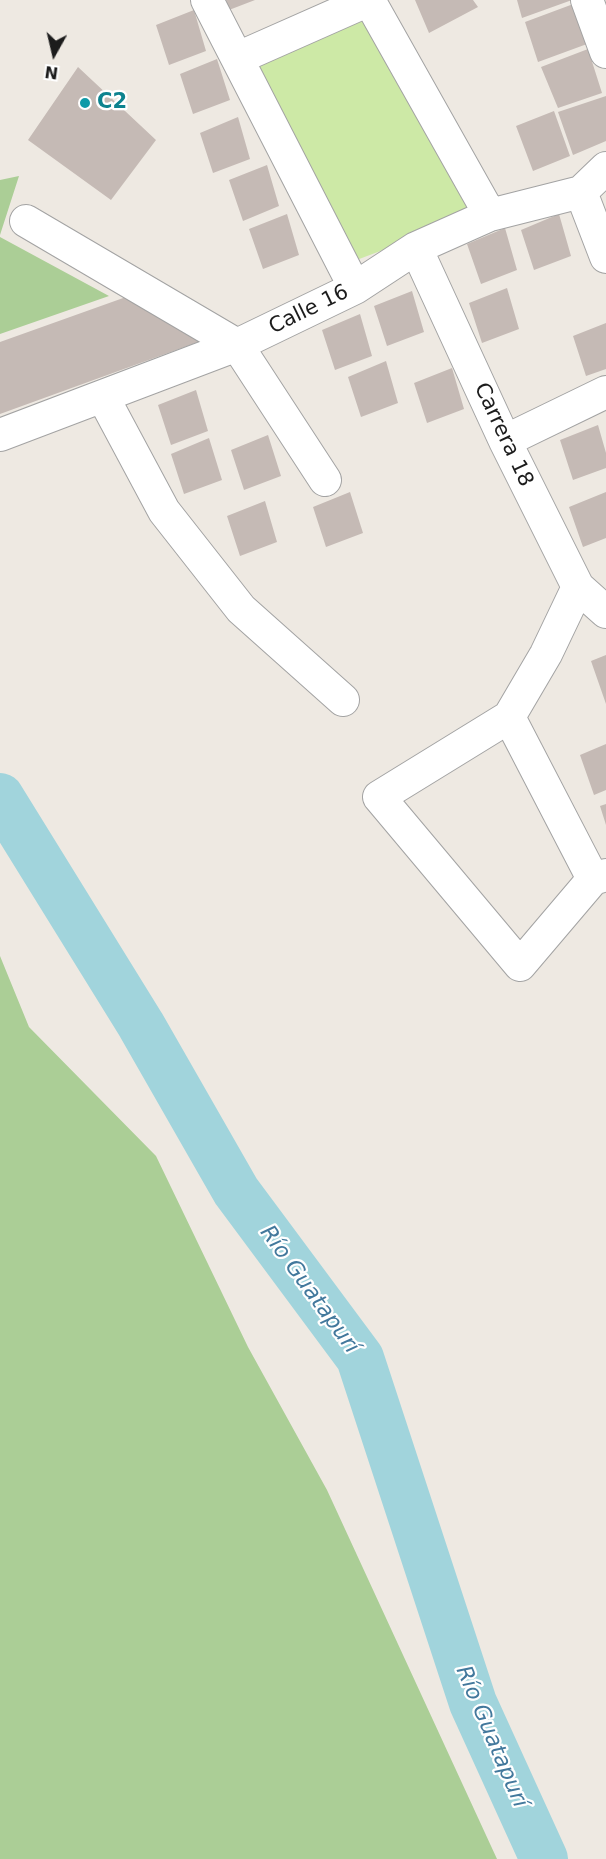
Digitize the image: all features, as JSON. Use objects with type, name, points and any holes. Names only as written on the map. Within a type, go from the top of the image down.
[{"type":"street","points":[[207,0],[355,288]]},
{"type":"street","points":[[238,58],[369,0],[490,215]]},
{"type":"street","points":[[587,0],[606,52]]},
{"type":"street","name":"Calle 16","points":[[0,435],[237,345],[355,288],[416,248],[490,215],[581,192],[606,168]]},
{"type":"street","points":[[581,192],[606,257]]},
{"type":"street","points":[[26,221],[237,345],[325,480]]},
{"type":"street","name":"Carrera 18","points":[[416,248],[505,441],[578,587],[606,612]]},
{"type":"street","points":[[505,441],[606,392]]},
{"type":"street","points":[[103,396],[164,511],[241,609],[343,700]]},
{"type":"street","points":[[509,717],[599,877],[520,965],[380,797],[509,717],[546,654],[578,587]]},
{"type":"green space","points":[[363,11],[475,215],[354,261],[254,63]]},
{"type":"green space","points":[[19,176],[0,235],[0,180]]},
{"type":"green space","points":[[0,237],[109,296],[0,334]]},
{"type":"green space","points":[[0,956],[29,1027],[156,1156],[248,1347],[327,1490],[497,1859],[0,1859]]},
{"type":"building","points":[[226,0],[255,0],[229,10]]},
{"type":"building","points":[[415,0],[473,0],[478,7],[429,33]]},
{"type":"building","points":[[517,0],[572,0],[522,18]]},
{"type":"building","points":[[576,3],[587,44],[538,62],[525,22]]},
{"type":"building","name":"C2","points":[[194,10],[206,51],[169,65],[156,25]]},
{"type":"building","points":[[588,49],[602,93],[558,108],[541,67]]},
{"type":"building","name":"C2","points":[[217,59],[230,100],[193,114],[180,74]]},
{"type":"building","name":"C2","points":[[78,67],[156,140],[111,200],[28,140]]},
{"type":"building","points":[[606,96],[606,141],[573,155],[558,112]]},
{"type":"building","points":[[554,111],[570,156],[533,171],[516,126]]},
{"type":"building","points":[[238,117],[250,159],[213,173],[200,133]]},
{"type":"building","points":[[267,165],[279,206],[243,221],[229,180]]},
{"type":"building","points":[[287,214],[299,255],[263,269],[249,229]]},
{"type":"building","points":[[559,214],[571,256],[534,270],[521,230]]},
{"type":"building","points":[[505,228],[517,270],[481,284],[467,244]]},
{"type":"building","points":[[507,288],[519,329],[482,343],[469,303]]},
{"type":"building","points":[[412,291],[424,332],[387,346],[374,306]]},
{"type":"building","points":[[126,297],[201,341],[0,414],[0,342]]},
{"type":"building","points":[[360,314],[372,356],[335,370],[322,330]]},
{"type":"building","points":[[606,323],[606,369],[586,376],[573,336]]},
{"type":"building","points":[[386,361],[398,403],[361,417],[348,377]]},
{"type":"building","points":[[452,368],[464,409],[427,423],[414,383]]},
{"type":"building","points":[[196,390],[208,431],[171,445],[158,405]]},
{"type":"building","points":[[598,425],[606,453],[606,468],[573,480],[560,440]]},
{"type":"building","points":[[268,435],[281,476],[244,490],[231,450]]},
{"type":"building","points":[[209,438],[222,480],[184,494],[171,454]]},
{"type":"building","points":[[350,492],[363,533],[326,547],[313,507]]},
{"type":"building","points":[[606,492],[606,538],[583,547],[569,507]]},
{"type":"building","points":[[265,501],[277,542],[240,556],[227,516]]},
{"type":"building","points":[[606,655],[606,704],[591,661]]},
{"type":"building","points":[[606,744],[606,790],[594,795],[580,755]]},
{"type":"building","points":[[606,804],[606,825],[600,806]]},
{"type":"waterway","name":"Río Guatapurí","points":[[0,797],[141,1025],[236,1191],[360,1358],[473,1703],[544,1859]]},
{"type":"place","name":"C2","points":[[85,103]]}]
